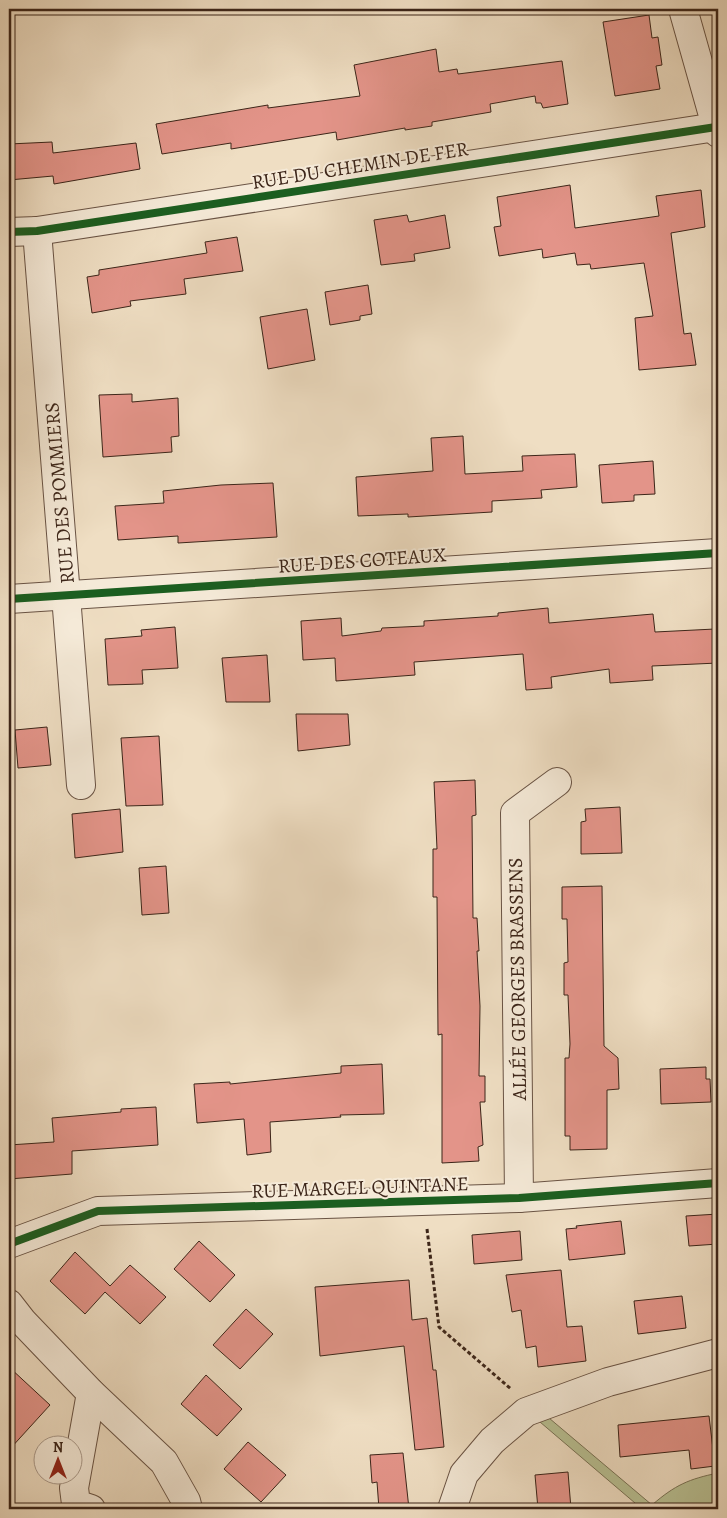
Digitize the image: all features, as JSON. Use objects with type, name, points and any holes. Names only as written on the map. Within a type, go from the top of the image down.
[{"type":"street","points":[[683,9],[717,130]]},
{"type":"street","name":"RUE DU CHEMIN DE FER","points":[[9,232],[37,230],[717,130]]},
{"type":"street","name":"RUE DES POMMIERS","points":[[37,230],[81,785]]},
{"type":"street","name":"RUE DES COTEAUX","points":[[9,599],[718,553]]},
{"type":"street","name":"ALLÉE GEORGES BRASSENS","points":[[519,1198],[514,813],[557,782]]},
{"type":"street","name":"RUE MARCEL QUINTANE","points":[[9,1244],[98,1212],[519,1198],[718,1183]]},
{"type":"street","points":[[13,1321],[164,1462],[186,1501],[188,1509]]},
{"type":"street","points":[[452,1509],[464,1474],[492,1441],[526,1412],[608,1382],[718,1353]]},
{"type":"street","points":[[91,1393],[74,1488],[76,1504],[91,1509]]},
{"type":"path","points":[[423,1201],[439,1327],[534,1410]]},
{"type":"green space","points":[[549,1418],[652,1505],[668,1492],[683,1484],[718,1473],[718,1509],[642,1509],[540,1422]]},
{"type":"building","points":[[649,15],[652,38],[658,37],[662,65],[656,66],[660,89],[615,96],[603,22]]},
{"type":"building","points":[[436,49],[439,72],[457,69],[458,74],[562,61],[568,104],[543,108],[541,103],[536,103],[535,96],[490,104],[491,112],[432,122],[432,126],[405,130],[405,128],[337,140],[336,132],[231,149],[231,143],[162,154],[156,124],[268,105],[268,108],[360,96],[354,65]]},
{"type":"building","points":[[52,142],[53,153],[136,143],[140,169],[54,184],[53,176],[9,180],[9,144]]},
{"type":"building","points":[[570,185],[575,228],[659,216],[656,196],[701,190],[705,227],[671,233],[684,334],[691,333],[696,365],[639,370],[635,318],[653,316],[644,263],[591,269],[590,264],[577,265],[575,253],[543,258],[542,249],[499,256],[494,227],[501,226],[497,197]]},
{"type":"building","points":[[407,215],[409,222],[445,215],[450,248],[414,254],[415,261],[381,265],[374,220]]},
{"type":"building","points":[[237,237],[243,271],[184,279],[186,294],[130,301],[131,306],[92,313],[87,277],[99,275],[99,270],[207,253],[205,242]]},
{"type":"building","points":[[368,285],[372,314],[360,316],[360,320],[330,325],[325,292]]},
{"type":"building","points":[[307,309],[315,360],[268,369],[260,317]]},
{"type":"building","points":[[132,394],[132,402],[178,398],[179,436],[171,437],[172,452],[103,457],[99,395]]},
{"type":"building","points":[[463,436],[465,474],[523,471],[522,456],[575,454],[577,487],[541,490],[542,498],[492,501],[492,512],[408,517],[408,514],[358,516],[356,477],[433,471],[431,438]]},
{"type":"building","points":[[653,461],[655,494],[634,495],[634,501],[602,503],[599,465]]},
{"type":"building","points":[[273,483],[277,537],[178,543],[178,536],[118,540],[115,506],[164,503],[163,491],[221,485]]},
{"type":"building","points":[[548,608],[549,623],[653,614],[655,632],[715,629],[718,663],[652,666],[653,680],[610,683],[609,669],[551,677],[552,688],[526,690],[523,654],[414,662],[415,675],[336,681],[335,658],[303,660],[301,621],[341,618],[342,636],[381,631],[382,628],[424,626],[424,621],[498,616],[498,613]]},
{"type":"building","points":[[175,627],[178,668],[142,670],[143,684],[108,685],[105,639],[142,636],[141,630]]},
{"type":"building","points":[[267,655],[270,702],[226,702],[222,658]]},
{"type":"building","points":[[296,714],[348,714],[350,745],[298,751]]},
{"type":"building","points":[[47,727],[51,765],[18,768],[15,730]]},
{"type":"building","points":[[159,736],[163,805],[126,806],[121,738]]},
{"type":"building","points":[[475,780],[476,815],[472,816],[473,918],[477,918],[479,951],[477,951],[480,1006],[479,1076],[485,1076],[485,1102],[480,1102],[483,1145],[478,1147],[479,1161],[442,1163],[442,1034],[438,1035],[437,897],[433,897],[433,849],[437,849],[434,782]]},
{"type":"building","points":[[620,807],[622,853],[581,854],[581,822],[586,821],[585,809]]},
{"type":"building","points":[[120,809],[123,852],[75,858],[72,814]]},
{"type":"building","points":[[166,866],[169,913],[142,915],[139,868]]},
{"type":"building","points":[[602,886],[604,1046],[618,1058],[619,1089],[607,1090],[607,1149],[570,1150],[570,1136],[565,1136],[565,1058],[569,1058],[570,1044],[568,995],[564,995],[564,963],[568,962],[567,919],[562,919],[562,887]]},
{"type":"building","points":[[382,1064],[384,1114],[340,1115],[341,1117],[270,1122],[271,1152],[247,1155],[244,1119],[197,1123],[194,1084],[230,1082],[230,1084],[341,1073],[341,1066]]},
{"type":"building","points":[[706,1067],[706,1079],[710,1079],[711,1102],[661,1104],[660,1069]]},
{"type":"building","points":[[156,1107],[158,1145],[72,1151],[72,1174],[9,1179],[9,1145],[54,1142],[52,1118],[121,1112],[121,1109]]},
{"type":"building","points":[[718,1214],[718,1244],[689,1246],[686,1216]]},
{"type":"building","points":[[621,1221],[625,1254],[569,1260],[566,1229],[577,1228],[576,1226]]},
{"type":"building","points":[[520,1231],[522,1260],[474,1264],[472,1235]]},
{"type":"building","points":[[199,1241],[235,1275],[210,1302],[174,1269]]},
{"type":"building","points":[[75,1252],[110,1286],[130,1265],[166,1297],[140,1324],[105,1292],[85,1314],[50,1281]]},
{"type":"building","points":[[561,1270],[567,1327],[582,1326],[586,1361],[538,1367],[536,1346],[526,1348],[521,1310],[512,1312],[506,1275]]},
{"type":"building","points":[[409,1280],[412,1320],[427,1318],[433,1370],[436,1370],[444,1447],[415,1450],[404,1346],[320,1356],[315,1287]]},
{"type":"building","points":[[682,1296],[686,1328],[638,1334],[634,1301]]},
{"type":"building","points":[[246,1309],[273,1334],[240,1369],[213,1345]]},
{"type":"building","points":[[9,1367],[50,1405],[9,1450]]},
{"type":"building","points":[[206,1375],[242,1409],[217,1436],[181,1404]]},
{"type":"building","points":[[709,1416],[715,1466],[691,1469],[689,1450],[620,1457],[618,1425]]},
{"type":"building","points":[[248,1442],[286,1475],[261,1502],[224,1469]]},
{"type":"building","points":[[403,1453],[409,1509],[379,1509],[377,1482],[372,1483],[370,1455]]},
{"type":"building","points":[[568,1472],[571,1509],[538,1509],[535,1475]]},
{"type":"cycle path","points":[[9,232],[37,231],[716,127]]},
{"type":"cycle path","points":[[9,599],[718,553]]},
{"type":"cycle path","points":[[9,1244],[98,1211],[519,1198],[718,1183]]}]
